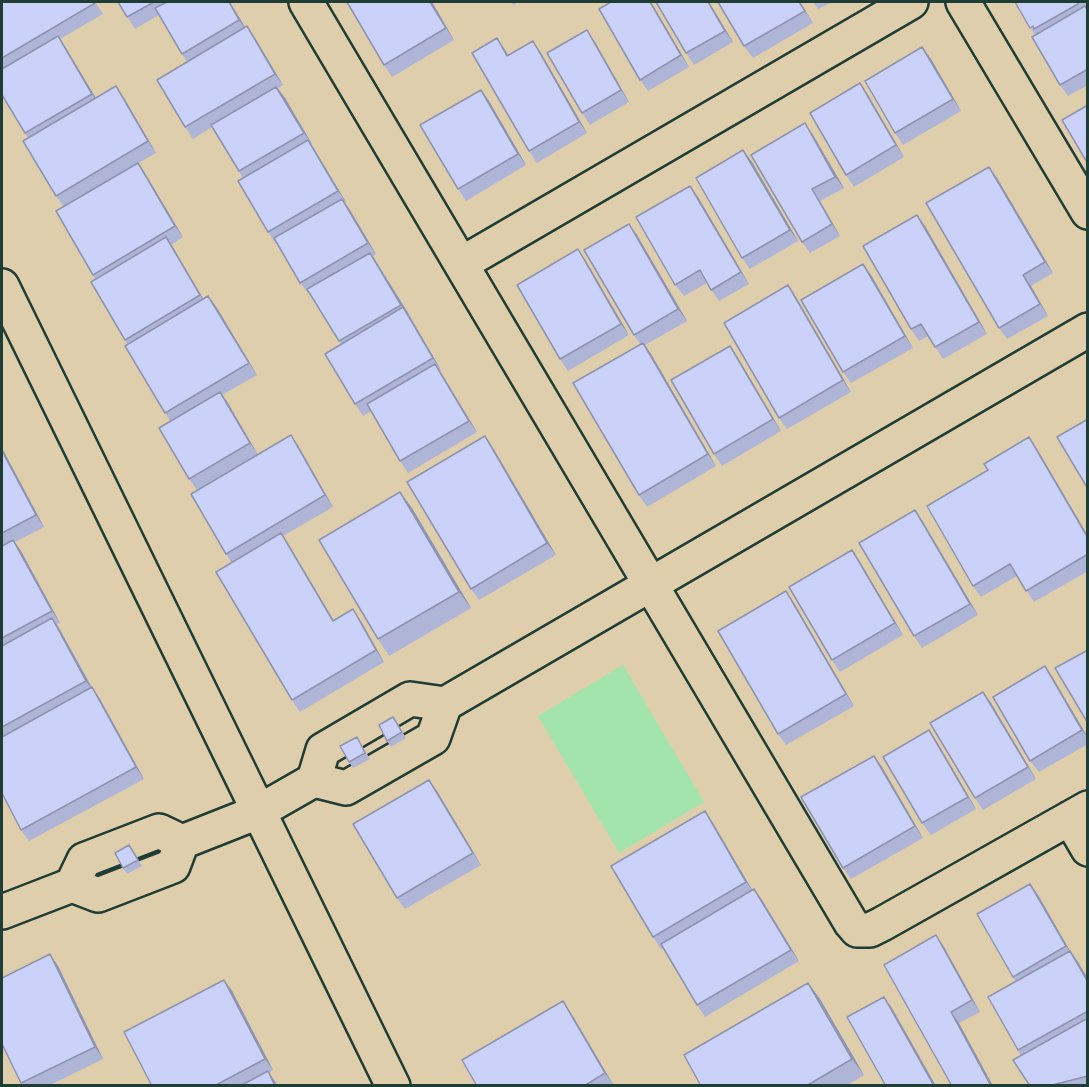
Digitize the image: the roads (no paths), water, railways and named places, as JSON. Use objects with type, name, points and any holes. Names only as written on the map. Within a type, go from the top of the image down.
[{"type":"street","points":[[306,2],[857,930],[870,930],[882,924],[1078,813],[1088,849]]},
{"type":"street","points":[[461,264],[911,2]]},
{"type":"street","points":[[963,2],[1088,212]]},
{"type":"street","points":[[2,286],[393,1086]]},
{"type":"street","points":[[2,912],[72,885],[84,860],[159,831],[182,842],[258,812],[314,780],[323,750],[402,704],[411,699],[444,704],[1088,330]]},
{"type":"street","points":[[314,780],[346,788],[433,738],[444,704]]}]
